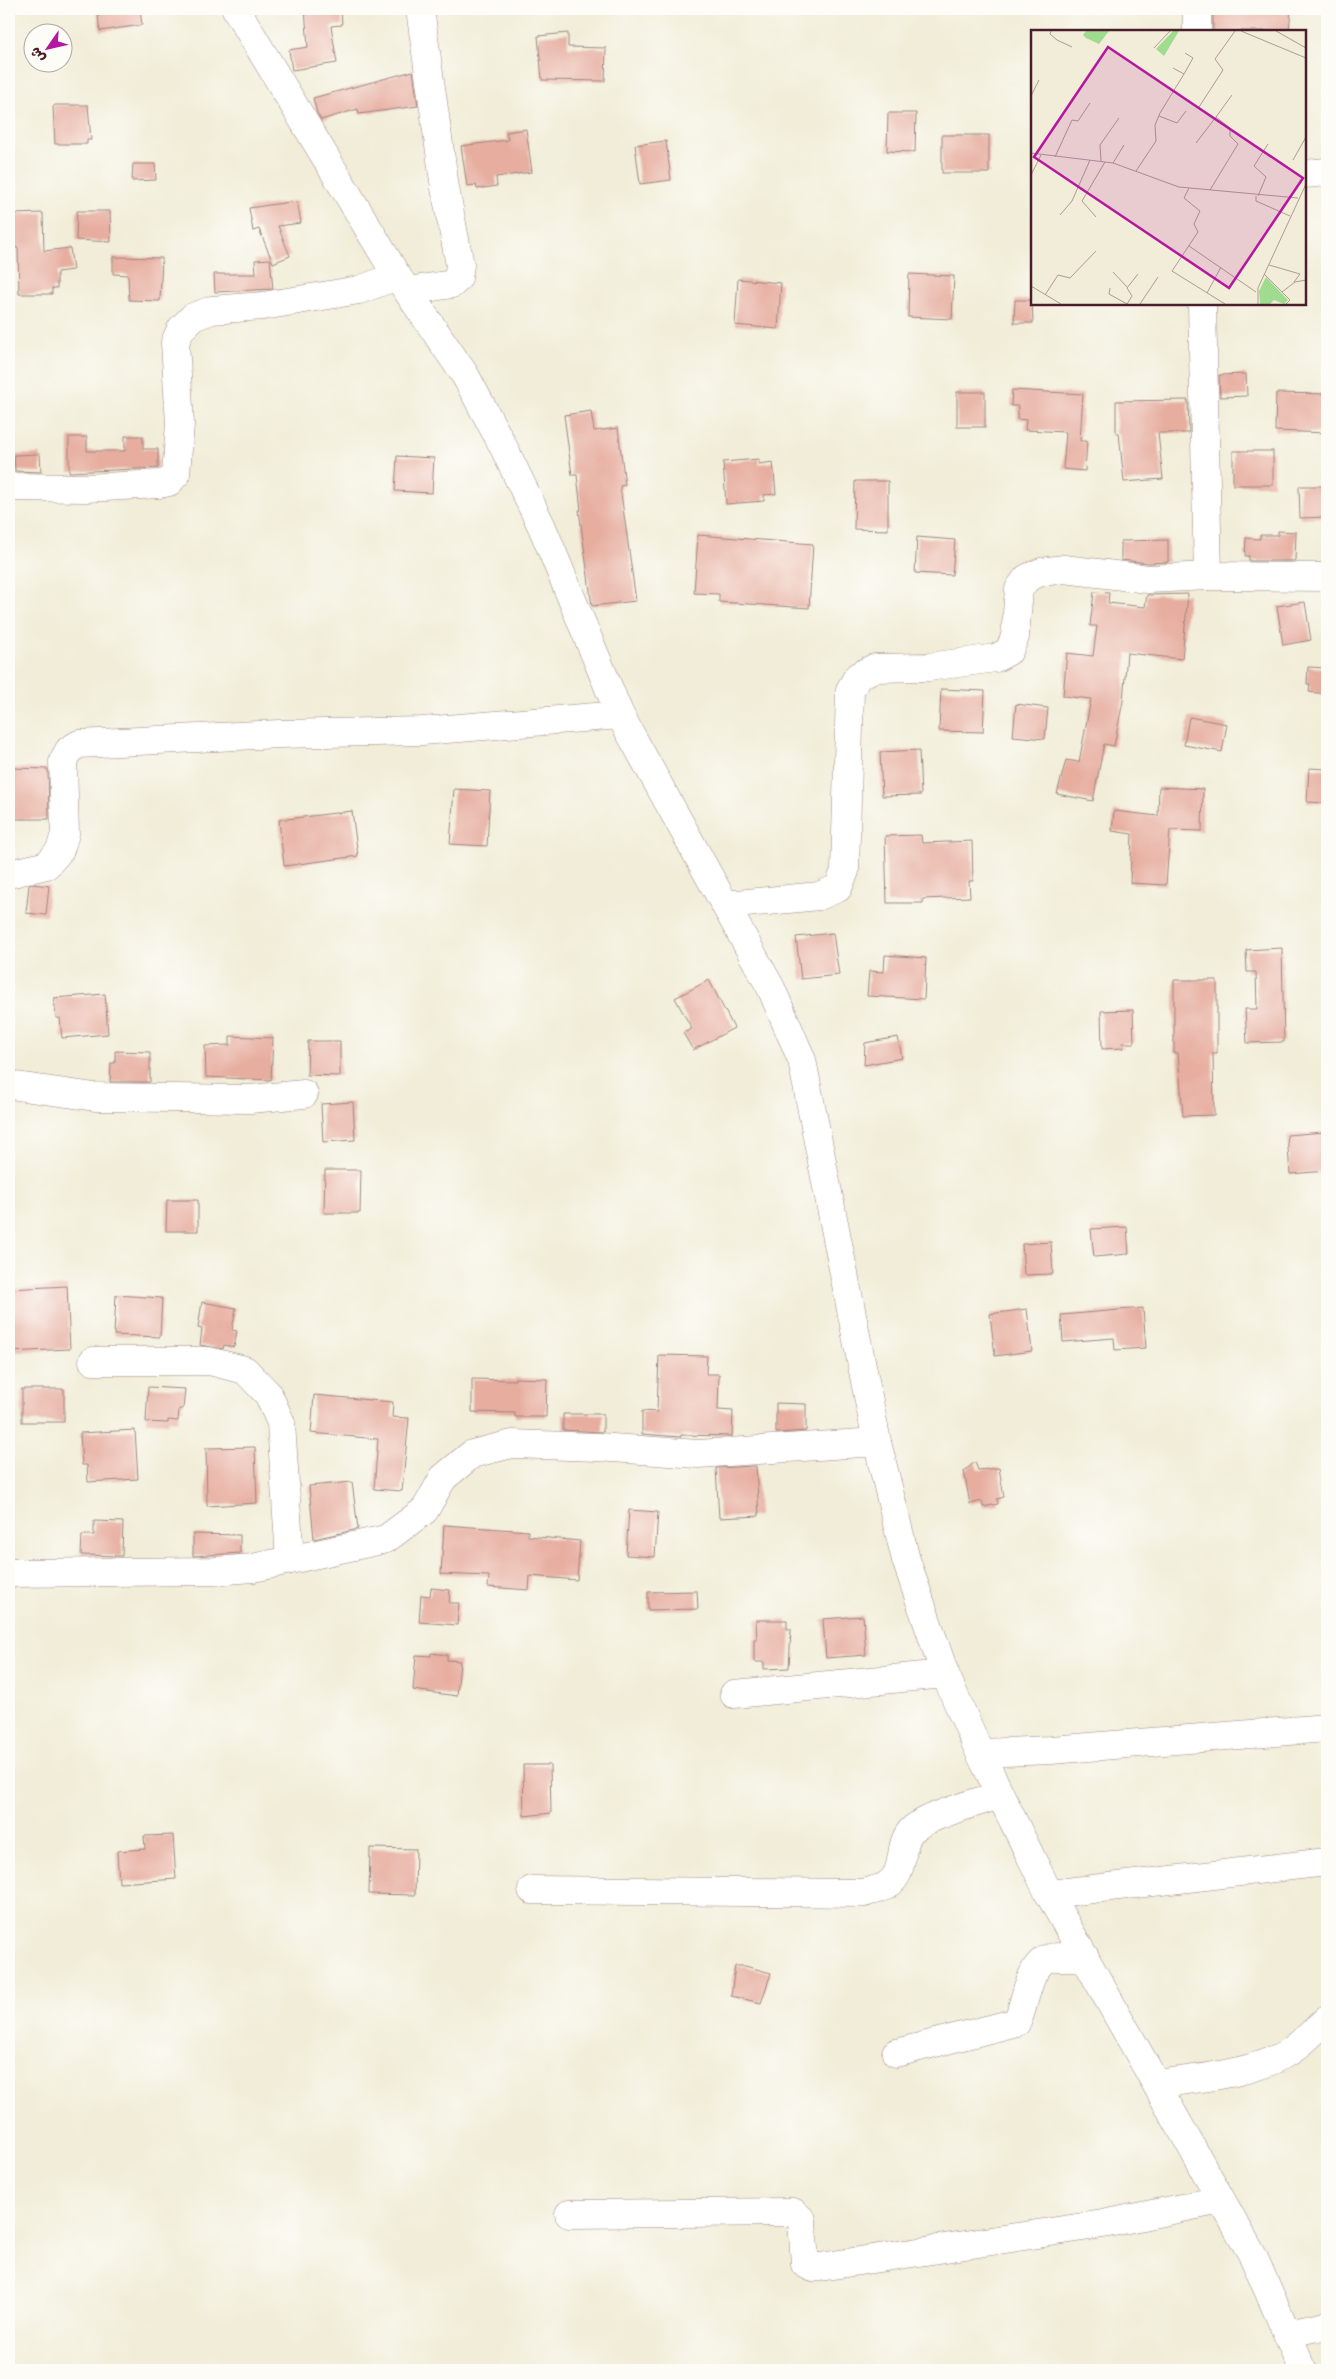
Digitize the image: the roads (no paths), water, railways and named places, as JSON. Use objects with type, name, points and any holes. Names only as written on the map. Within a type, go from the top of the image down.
[{"type":"street","points":[[236,9],[403,283],[465,375],[502,444],[542,527],[620,714],[771,988],[802,1060],[877,1442],[906,1560],[945,1674],[980,1753],[1049,1894],[1253,2256],[1303,2370]]},
{"type":"street","points":[[9,487],[86,488],[169,482],[176,474],[180,424],[175,342],[181,329],[194,317],[212,310],[263,306],[403,283],[452,284],[458,278],[460,265],[445,188],[420,9]]},
{"type":"street","points":[[1197,9],[1197,30]]},
{"type":"street","points":[[1306,174],[1327,172]]},
{"type":"street","points":[[1202,305],[1208,576]]},
{"type":"street","points":[[726,905],[819,896],[838,888],[845,871],[850,690],[858,676],[874,668],[928,667],[996,658],[1009,651],[1015,637],[1018,589],[1028,578],[1041,572],[1064,570],[1148,579],[1208,576],[1327,577]]},
{"type":"street","points":[[9,874],[47,866],[60,850],[65,834],[63,761],[70,750],[80,744],[279,734],[422,731],[620,714]]},
{"type":"street","points":[[9,1085],[95,1097],[250,1099],[304,1094]]},
{"type":"street","points":[[93,1361],[209,1361],[245,1370],[268,1394],[281,1423],[290,1560]]},
{"type":"street","points":[[9,1574],[215,1571],[253,1568],[386,1539],[425,1510],[443,1478],[472,1454],[512,1444],[598,1447],[698,1454],[877,1442]]},
{"type":"street","points":[[734,1694],[945,1674]]},
{"type":"street","points":[[980,1753],[1051,1750],[1327,1728]]},
{"type":"street","points":[[532,1890],[865,1893],[888,1885],[900,1870],[905,1841],[912,1830],[928,1820],[1000,1795]]},
{"type":"street","points":[[1049,1894],[1327,1862]]},
{"type":"street","points":[[896,2053],[1018,2022],[1034,1968],[1040,1961],[1051,1958],[1085,1958]]},
{"type":"street","points":[[1157,2084],[1209,2077],[1266,2063],[1298,2046],[1327,2019]]},
{"type":"street","points":[[569,2214],[794,2212],[799,2214],[802,2220],[805,2264],[813,2268],[1103,2224],[1222,2200]]},
{"type":"street","points":[[1288,2333],[1327,2325]]}]
